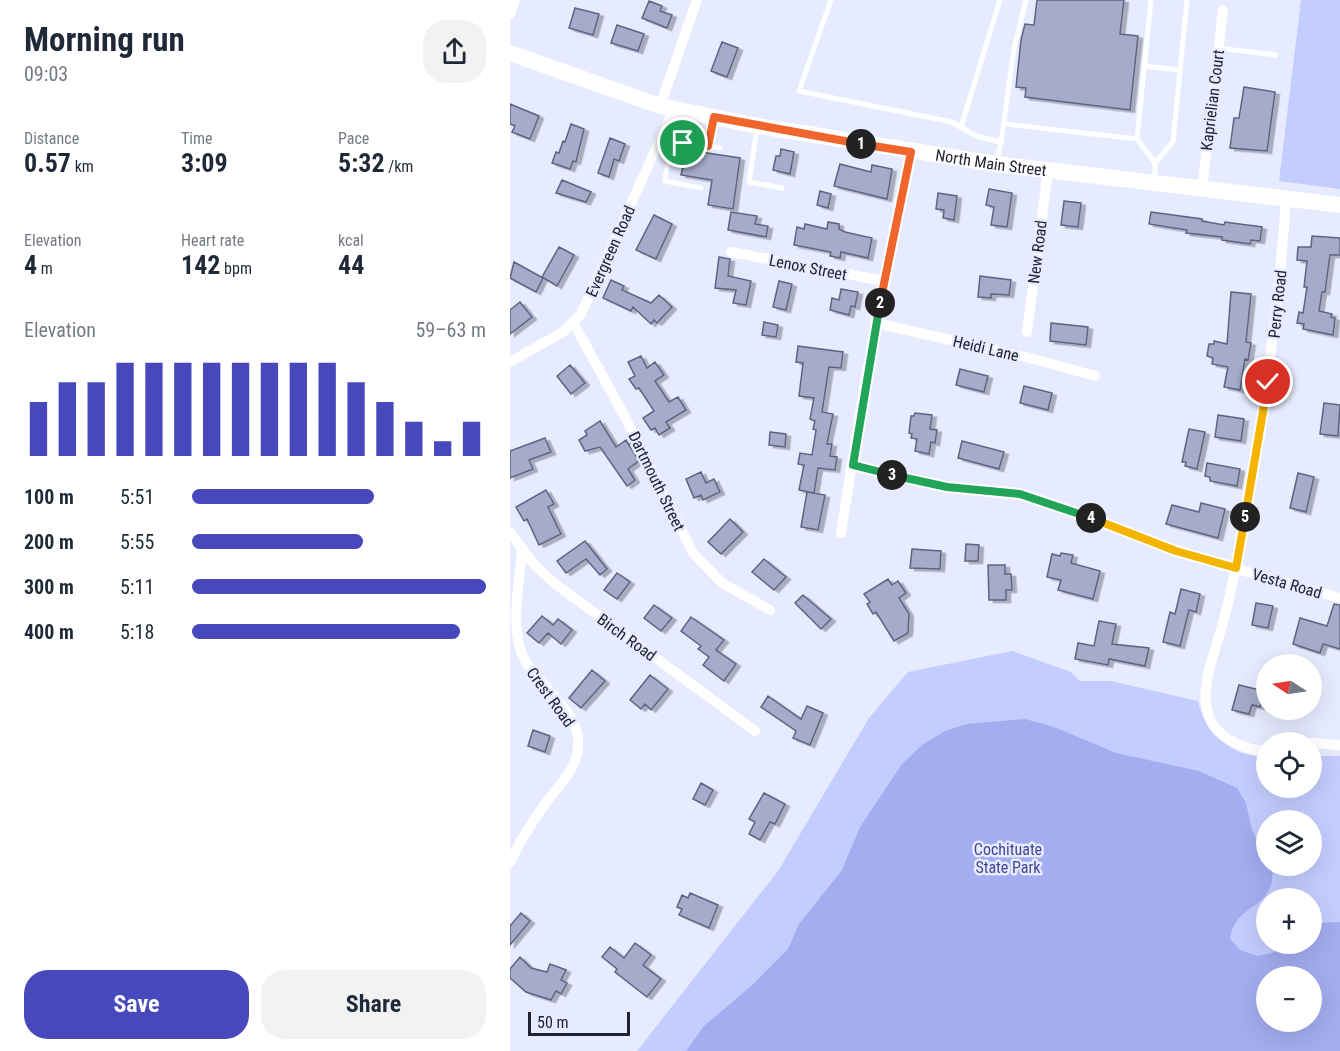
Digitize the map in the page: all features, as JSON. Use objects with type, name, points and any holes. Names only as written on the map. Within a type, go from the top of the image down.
[{"type":"main road","name":"North Main Street","points":[[510,53],[667,108],[758,126],[996,164],[1340,205]]},
{"type":"street","points":[[510,14],[515,0]]},
{"type":"street","name":"Evergreen Road","points":[[510,362],[574,324],[585,306],[667,108],[697,0]]},
{"type":"street","name":"Kaprielian Court","points":[[1202,189],[1223,10]]},
{"type":"street","points":[[841,533],[876,323],[911,152]]},
{"type":"street","name":"New Road","points":[[1027,332],[1048,171]]},
{"type":"street","name":"Perry Road","points":[[1256,749],[1236,744],[1214,726],[1206,706],[1207,683],[1236,568],[1268,382],[1286,199]]},
{"type":"street","name":"Lenox Street","points":[[731,252],[884,281]]},
{"type":"street","name":"Heidi Lane","points":[[876,323],[1030,358],[1095,376]]},
{"type":"street","name":"Dartmouth Street","points":[[574,324],[625,417],[693,553],[722,583],[770,610]]},
{"type":"street","name":"Vesta Road","points":[[853,465],[947,487],[1029,496],[1170,549],[1340,598]]},
{"type":"street","name":"Birch Road","points":[[510,532],[522,549],[554,583],[755,731]]},
{"type":"street","name":"Crest Road","points":[[510,863],[534,820],[568,776],[578,751],[578,739],[570,717],[533,672],[519,647],[517,622],[522,549]]},
{"type":"street","points":[[1322,744],[1340,745]]},
{"type":"lane","points":[[831,0],[799,91],[952,122],[976,136],[1001,142]]},
{"type":"lane","points":[[961,127],[1000,0]]},
{"type":"lane","points":[[996,164],[1014,48],[1026,0]]},
{"type":"lane","points":[[1151,0],[1137,139],[1155,163]]},
{"type":"lane","points":[[1154,184],[1155,163],[1173,142],[1187,0]]},
{"type":"lane","points":[[1218,48],[1276,55]]},
{"type":"lane","points":[[1144,66],[1180,70]]},
{"type":"lane","points":[[708,146],[714,117]]},
{"type":"lane","points":[[1004,124],[1137,139]]},
{"type":"lane","points":[[758,126],[749,182],[782,188]]},
{"type":"lane","points":[[701,188],[665,181],[669,159],[676,148],[683,143],[720,148]]},
{"type":"green space","points":[[1301,0],[1340,0],[1340,189],[1279,181]]},
{"type":"green space","name":"Cochituate State Park","points":[[1012,651],[1071,672],[1080,681],[1111,681],[1198,701],[1207,723],[1222,741],[1242,753],[1256,756],[1256,798],[1322,798],[1322,756],[1340,756],[1340,1051],[637,1051],[778,871],[869,718],[908,672]]},
{"type":"shaded area","name":"Cochituate State Park","points":[[1025,719],[1054,727],[1116,753],[1199,771],[1237,788],[1246,803],[1256,838],[1256,876],[1272,876],[1272,881],[1269,888],[1256,888],[1256,904],[1239,918],[1233,927],[1230,939],[1240,950],[1257,956],[1322,954],[1322,923],[1340,922],[1340,1051],[686,1051],[704,1026],[750,987],[788,949],[799,924],[842,870],[860,827],[902,764],[922,745],[945,731],[967,724]]},
{"type":"building","points":[[1037,0],[1124,0],[1120,34],[1138,36],[1130,110],[1025,97],[1026,88],[1016,87],[1021,40],[1025,24],[1034,25]]},
{"type":"building","points":[[649,1],[662,6],[660,11],[672,15],[667,28],[642,18]]},
{"type":"building","points":[[575,8],[599,14],[593,35],[569,28]]},
{"type":"building","points":[[617,25],[644,34],[638,51],[611,43]]},
{"type":"building","points":[[722,42],[738,48],[727,77],[711,71]]},
{"type":"building","points":[[1244,87],[1275,92],[1267,151],[1230,148],[1234,118],[1239,118]]},
{"type":"building","points":[[510,104],[539,116],[530,139],[512,132],[515,126],[510,124]]},
{"type":"building","points":[[571,124],[584,129],[576,162],[573,161],[570,169],[552,163],[556,152],[559,153],[563,141],[565,142]]},
{"type":"building","points":[[610,138],[625,144],[619,161],[614,159],[609,177],[598,173]]},
{"type":"building","points":[[781,149],[794,152],[790,174],[773,170],[776,156],[780,156]]},
{"type":"building","points":[[687,150],[740,158],[733,209],[708,205],[712,180],[681,175]]},
{"type":"building","points":[[840,164],[871,172],[872,165],[892,169],[887,199],[834,186]]},
{"type":"building","points":[[562,180],[591,192],[586,202],[556,193]]},
{"type":"building","points":[[989,189],[1012,193],[1007,227],[991,225],[994,207],[986,205]]},
{"type":"building","points":[[820,191],[831,194],[828,208],[817,205]]},
{"type":"building","points":[[938,193],[957,196],[954,220],[943,218],[944,210],[936,209]]},
{"type":"building","points":[[1064,201],[1081,203],[1078,227],[1061,225]]},
{"type":"building","points":[[731,212],[757,216],[755,224],[768,226],[766,237],[728,230]]},
{"type":"building","points":[[1151,212],[1202,219],[1202,221],[1224,225],[1225,222],[1262,227],[1260,241],[1251,240],[1250,244],[1222,240],[1222,237],[1186,233],[1187,230],[1149,224]]},
{"type":"building","points":[[654,215],[672,224],[656,259],[636,250]]},
{"type":"building","points":[[828,222],[839,224],[839,229],[845,232],[872,238],[868,258],[841,252],[840,258],[830,256],[831,252],[794,245],[797,227],[804,229],[805,224],[827,229]]},
{"type":"building","points":[[1312,236],[1340,238],[1340,255],[1330,255],[1325,292],[1322,292],[1319,311],[1332,314],[1331,317],[1335,318],[1333,335],[1303,329],[1304,324],[1297,323],[1299,312],[1303,313],[1307,287],[1304,287],[1307,261],[1297,260],[1298,247],[1311,247]]},
{"type":"building","points":[[559,247],[574,255],[557,286],[542,277]]},
{"type":"building","points":[[719,257],[730,259],[728,276],[751,281],[746,305],[733,303],[736,290],[715,288]]},
{"type":"building","points":[[514,262],[543,278],[536,292],[510,278]]},
{"type":"building","points":[[980,276],[1011,280],[1009,295],[991,294],[991,298],[978,297]]},
{"type":"building","points":[[611,280],[624,286],[622,290],[651,303],[659,295],[672,307],[657,323],[654,320],[651,324],[633,307],[631,311],[603,298]]},
{"type":"building","points":[[779,281],[792,284],[786,310],[773,307]]},
{"type":"building","points":[[841,289],[858,292],[855,307],[851,306],[849,315],[830,310],[832,298],[839,300]]},
{"type":"building","points":[[1231,292],[1251,294],[1246,342],[1251,343],[1248,360],[1245,359],[1240,390],[1224,387],[1228,367],[1212,364],[1213,358],[1207,356],[1209,344],[1214,344],[1214,341],[1227,344]]},
{"type":"building","points":[[520,302],[532,317],[510,334],[510,310]]},
{"type":"building","points":[[764,322],[778,325],[776,337],[762,335]]},
{"type":"building","points":[[1051,323],[1088,327],[1086,345],[1050,341]]},
{"type":"building","points":[[798,346],[843,352],[841,368],[829,367],[822,412],[833,414],[827,444],[832,444],[830,456],[837,457],[835,470],[818,468],[814,493],[799,490],[804,465],[798,464],[800,453],[812,455],[816,430],[813,429],[815,421],[810,419],[814,398],[799,396],[803,363],[796,362]]},
{"type":"building","points":[[641,356],[647,368],[655,362],[664,375],[655,381],[669,402],[678,397],[686,410],[666,422],[670,428],[659,435],[655,428],[651,430],[643,418],[654,411],[639,388],[636,389],[629,379],[635,376],[628,362]]},
{"type":"building","points":[[570,365],[585,383],[571,394],[557,376]]},
{"type":"building","points":[[960,369],[988,376],[984,392],[956,385]]},
{"type":"building","points":[[1024,386],[1052,393],[1048,410],[1020,403]]},
{"type":"building","points":[[1324,403],[1340,405],[1338,436],[1320,434]]},
{"type":"building","points":[[915,413],[932,415],[930,429],[937,430],[935,443],[931,442],[929,454],[915,451],[917,439],[911,438],[912,434],[909,433],[911,416]]},
{"type":"building","points":[[1218,415],[1244,419],[1241,441],[1215,437]]},
{"type":"building","points":[[600,421],[616,447],[626,440],[639,461],[628,469],[635,480],[627,486],[600,447],[585,451],[579,440],[587,435],[585,431]]},
{"type":"building","points":[[1189,429],[1205,432],[1197,469],[1185,466],[1186,462],[1182,462]]},
{"type":"building","points":[[770,432],[786,434],[785,447],[769,445]]},
{"type":"building","points":[[545,438],[551,452],[529,460],[533,469],[510,478],[510,451]]},
{"type":"building","points":[[962,441],[1004,452],[999,469],[958,458]]},
{"type":"building","points":[[1207,463],[1240,469],[1237,486],[1210,481],[1210,477],[1205,476]]},
{"type":"building","points":[[701,472],[706,483],[714,479],[720,492],[703,500],[701,495],[694,498],[686,479]]},
{"type":"building","points":[[1298,473],[1314,477],[1306,512],[1290,508]]},
{"type":"building","points":[[546,490],[554,504],[548,507],[561,534],[539,545],[527,519],[524,521],[516,507]]},
{"type":"building","points":[[807,492],[825,495],[818,530],[801,527]]},
{"type":"building","points":[[1201,503],[1225,509],[1218,538],[1166,524],[1172,505],[1199,512]]},
{"type":"building","points":[[730,519],[743,532],[721,554],[708,542]]},
{"type":"building","points":[[585,541],[607,569],[600,575],[586,559],[566,573],[557,561]]},
{"type":"building","points":[[966,544],[979,545],[978,561],[965,561]]},
{"type":"building","points":[[912,549],[941,551],[940,569],[910,568]]},
{"type":"building","points":[[1061,553],[1073,555],[1071,563],[1100,571],[1093,599],[1058,590],[1061,580],[1047,577],[1052,554],[1060,556]]},
{"type":"building","points":[[764,559],[786,577],[774,590],[752,572]]},
{"type":"building","points":[[988,565],[1005,565],[1005,574],[1011,574],[1012,590],[1006,590],[1006,600],[989,600]]},
{"type":"building","points":[[617,573],[630,582],[617,599],[604,590]]},
{"type":"building","points":[[888,579],[892,585],[898,581],[906,593],[899,598],[909,614],[908,633],[894,641],[876,612],[873,614],[867,604],[870,602],[864,594]]},
{"type":"building","points":[[1181,589],[1200,594],[1196,612],[1189,610],[1180,646],[1163,642],[1170,612],[1175,614]]},
{"type":"building","points":[[803,595],[831,619],[821,629],[795,603]]},
{"type":"building","points":[[1256,603],[1273,606],[1268,628],[1252,625]]},
{"type":"building","points":[[1334,604],[1340,605],[1340,649],[1323,644],[1320,653],[1293,644],[1300,618],[1327,626]]},
{"type":"building","points":[[654,605],[672,618],[661,631],[644,618]]},
{"type":"building","points":[[542,616],[553,625],[558,619],[572,630],[561,644],[548,633],[539,643],[527,633]]},
{"type":"building","points":[[691,617],[724,640],[716,650],[736,664],[724,681],[703,665],[709,657],[698,649],[701,646],[681,631]]},
{"type":"building","points":[[1099,621],[1116,624],[1112,644],[1149,648],[1145,666],[1109,659],[1108,665],[1075,659],[1078,643],[1094,646]]},
{"type":"building","points":[[592,670],[605,681],[581,708],[569,698]]},
{"type":"building","points":[[650,675],[668,689],[651,710],[645,704],[641,709],[630,700]]},
{"type":"building","points":[[1239,685],[1256,689],[1256,706],[1252,705],[1249,714],[1232,710]]},
{"type":"building","points":[[768,696],[801,719],[807,706],[823,713],[810,745],[793,738],[796,731],[761,707]]},
{"type":"building","points":[[533,730],[550,736],[545,752],[528,746]]},
{"type":"building","points":[[701,783],[713,790],[705,805],[693,799]]},
{"type":"building","points":[[764,793],[785,804],[775,824],[770,822],[760,840],[749,834],[755,822],[749,819]]},
{"type":"building","points":[[690,893],[718,905],[709,928],[679,915],[682,909],[677,907],[682,895],[688,898]]},
{"type":"building","points":[[521,913],[530,921],[510,945],[510,926]]},
{"type":"building","points":[[635,943],[651,955],[643,965],[661,979],[647,997],[615,972],[617,969],[602,957],[610,947],[624,958]]},
{"type":"building","points":[[520,957],[531,968],[547,972],[550,964],[566,970],[561,980],[567,983],[561,994],[556,991],[551,1000],[526,992],[510,978],[510,969]]},
{"type":"route","points":[[683,143],[708,146],[714,117],[911,152],[866,376],[853,465],[947,487],[1020,494],[1037,498],[1176,551],[1236,568],[1268,382]]}]
